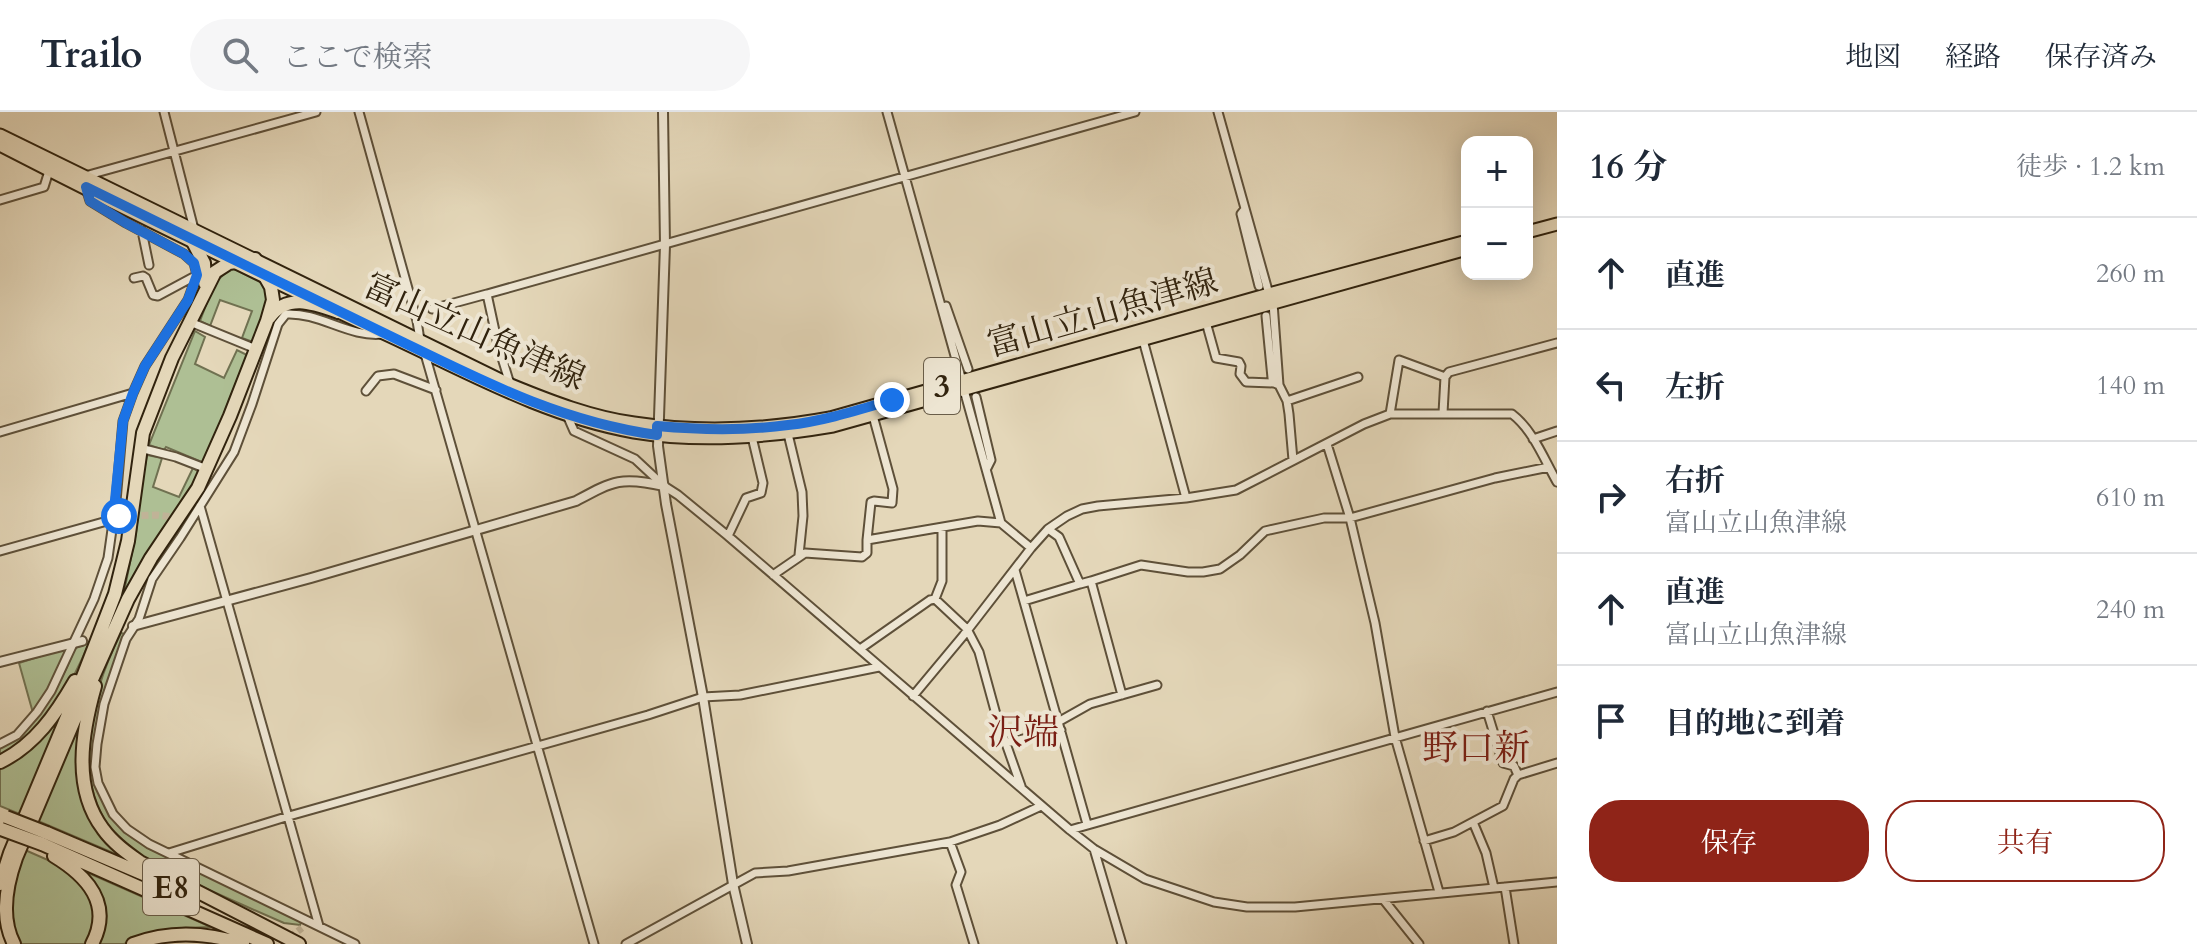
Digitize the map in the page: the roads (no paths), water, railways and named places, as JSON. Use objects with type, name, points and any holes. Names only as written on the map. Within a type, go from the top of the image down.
[{"type":"highway","points":[[193,235],[206,270],[204,290]]},
{"type":"highway","points":[[0,884],[115,594],[124,560],[140,448],[148,417],[172,358],[204,290],[219,267],[255,259],[273,293],[267,321],[207,469],[139,578],[109,641],[9,877],[4,917],[14,944]]},
{"type":"highway","points":[[267,321],[279,307],[293,301],[338,312]]},
{"type":"highway","points":[[0,762],[28,744],[49,721],[77,677],[102,628]]},
{"type":"highway","points":[[109,641],[88,715],[83,762],[89,804],[103,829],[124,851],[140,862],[297,944]]},
{"type":"highway","name":"E8","points":[[1,824],[267,944]]},
{"type":"highway","points":[[43,842],[84,879],[97,898],[100,921],[92,944]]},
{"type":"highway","name":"E8","points":[[43,842],[185,893],[297,944]]},
{"type":"highway","points":[[133,944],[182,933],[210,935],[243,944]]},
{"type":"highway","points":[[0,935],[4,944]]},
{"type":"main road","name":"富山立山魚津線","points":[[0,135],[85,182],[193,235],[255,259],[420,340],[512,390],[657,430],[701,438],[788,434],[833,426],[965,380],[1461,243]]},
{"type":"main road","name":"富山立山魚津線","points":[[0,145],[49,171],[85,182]]},
{"type":"main road","points":[[1533,223],[1557,217]]},
{"type":"main road","points":[[1533,230],[1557,224]]},
{"type":"main road","name":"富山立山魚津線","points":[[193,235],[236,262],[425,354],[567,415],[606,426],[708,430],[789,425],[872,410]]},
{"type":"main road","name":"富山立山魚津線","points":[[965,380],[1143,340],[1206,322],[1267,294],[1461,250]]},
{"type":"street","points":[[164,112],[193,235]]},
{"type":"street","points":[[0,744],[17,735],[37,712],[78,641],[108,558],[123,421],[145,366],[188,300],[197,275],[194,263],[184,254],[90,201],[85,182],[175,152],[316,112]]},
{"type":"street","points":[[359,112],[420,340]]},
{"type":"street","points":[[663,112],[665,245],[657,430],[733,884],[747,944]]},
{"type":"street","points":[[887,112],[965,380]]},
{"type":"street","points":[[432,309],[1135,112]]},
{"type":"street","points":[[1218,112],[1267,294],[1276,384]]},
{"type":"street","points":[[0,200],[44,187],[49,171]]},
{"type":"street","points":[[1245,209],[1241,214],[1267,294]]},
{"type":"street","points":[[142,231],[149,265]]},
{"type":"street","points":[[134,278],[146,278],[153,295],[158,296],[197,275]]},
{"type":"street","points":[[487,294],[512,390]]},
{"type":"street","points":[[941,302],[948,308],[1001,523]]},
{"type":"street","points":[[355,944],[149,844],[127,829],[113,814],[98,783],[95,767],[104,704],[126,639],[139,619],[152,579],[234,452],[278,324],[286,314],[301,313],[356,333],[386,334]]},
{"type":"street","points":[[1266,316],[1276,384],[1287,401],[1293,460]]},
{"type":"street","points":[[190,322],[256,349]]},
{"type":"street","points":[[1206,322],[1216,358],[1239,362],[1240,374],[1246,382],[1276,384]]},
{"type":"street","points":[[1143,340],[1186,498]]},
{"type":"street","points":[[1443,413],[1445,377],[1449,372],[1557,343]]},
{"type":"street","points":[[425,354],[594,944]]},
{"type":"street","points":[[1390,414],[1399,360],[1445,377]]},
{"type":"street","points":[[366,391],[378,376],[394,374],[436,390]]},
{"type":"street","points":[[1287,401],[1358,377]]},
{"type":"street","points":[[0,432],[133,393]]},
{"type":"street","points":[[976,397],[991,460],[987,468]]},
{"type":"street","points":[[773,575],[805,553],[862,557],[867,553],[871,502],[892,503],[893,489],[872,410]]},
{"type":"street","points":[[913,696],[1048,529],[1082,509],[1236,490],[1364,424],[1390,414],[1512,414],[1533,439],[1557,482]]},
{"type":"street","points":[[567,415],[574,431],[635,459],[1070,830],[1094,849],[1145,879],[1214,902],[1267,908],[1557,882]]},
{"type":"street","points":[[1533,439],[1557,431]]},
{"type":"street","points":[[788,434],[802,492],[799,555]]},
{"type":"street","points":[[728,536],[746,498],[761,493],[763,483],[752,437]]},
{"type":"street","points":[[1327,444],[1350,518],[1375,623],[1395,737],[1439,892]]},
{"type":"street","points":[[140,448],[207,469]]},
{"type":"street","points":[[1024,601],[1141,565],[1188,572],[1220,569],[1265,531],[1324,518],[1350,518],[1495,478],[1549,467]]},
{"type":"street","points":[[133,626],[576,501],[616,481],[625,479],[664,486]]},
{"type":"street","points":[[200,506],[319,926]]},
{"type":"street","points":[[0,551],[125,516]]},
{"type":"street","points":[[867,540],[978,521],[1001,523],[1031,548]]},
{"type":"street","points":[[935,599],[942,581],[942,528]]},
{"type":"street","points":[[1048,529],[1059,537],[1080,584]]},
{"type":"street","points":[[1015,570],[1087,824]]},
{"type":"street","points":[[1091,581],[1122,695]]},
{"type":"street","points":[[935,599],[967,629],[979,652],[997,718],[1021,787]]},
{"type":"street","points":[[860,649],[935,599]]},
{"type":"street","points":[[0,662],[78,641]]},
{"type":"street","points":[[169,853],[703,697],[740,695],[879,667]]},
{"type":"street","points":[[1006,743],[1060,726],[1090,704],[1157,685]]},
{"type":"street","points":[[1070,830],[1557,692]]},
{"type":"street","points":[[1487,711],[1503,763],[1514,766],[1518,775]]},
{"type":"street","points":[[1424,841],[1454,832],[1503,806],[1518,775],[1557,763]]},
{"type":"street","points":[[626,944],[755,873],[788,871],[950,842],[1000,825],[1041,806]]},
{"type":"street","points":[[1473,822],[1486,853],[1494,888]]},
{"type":"street","points":[[950,842],[961,872],[956,885],[974,944]]},
{"type":"street","points":[[1094,849],[1122,944]]},
{"type":"street","points":[[1505,887],[1514,944]]},
{"type":"street","points":[[1383,899],[1419,944]]},
{"type":"street","points":[[302,928],[309,921]]},
{"type":"street","points":[[649,944],[650,931]]},
{"type":"tunnel","points":[[131,516],[189,519]]},
{"type":"tunnel","points":[[281,944],[302,928]]},
{"type":"district","name":"沢端","points":[[1023,731]]},
{"type":"district","name":"野口新","points":[[1476,747]]}]
